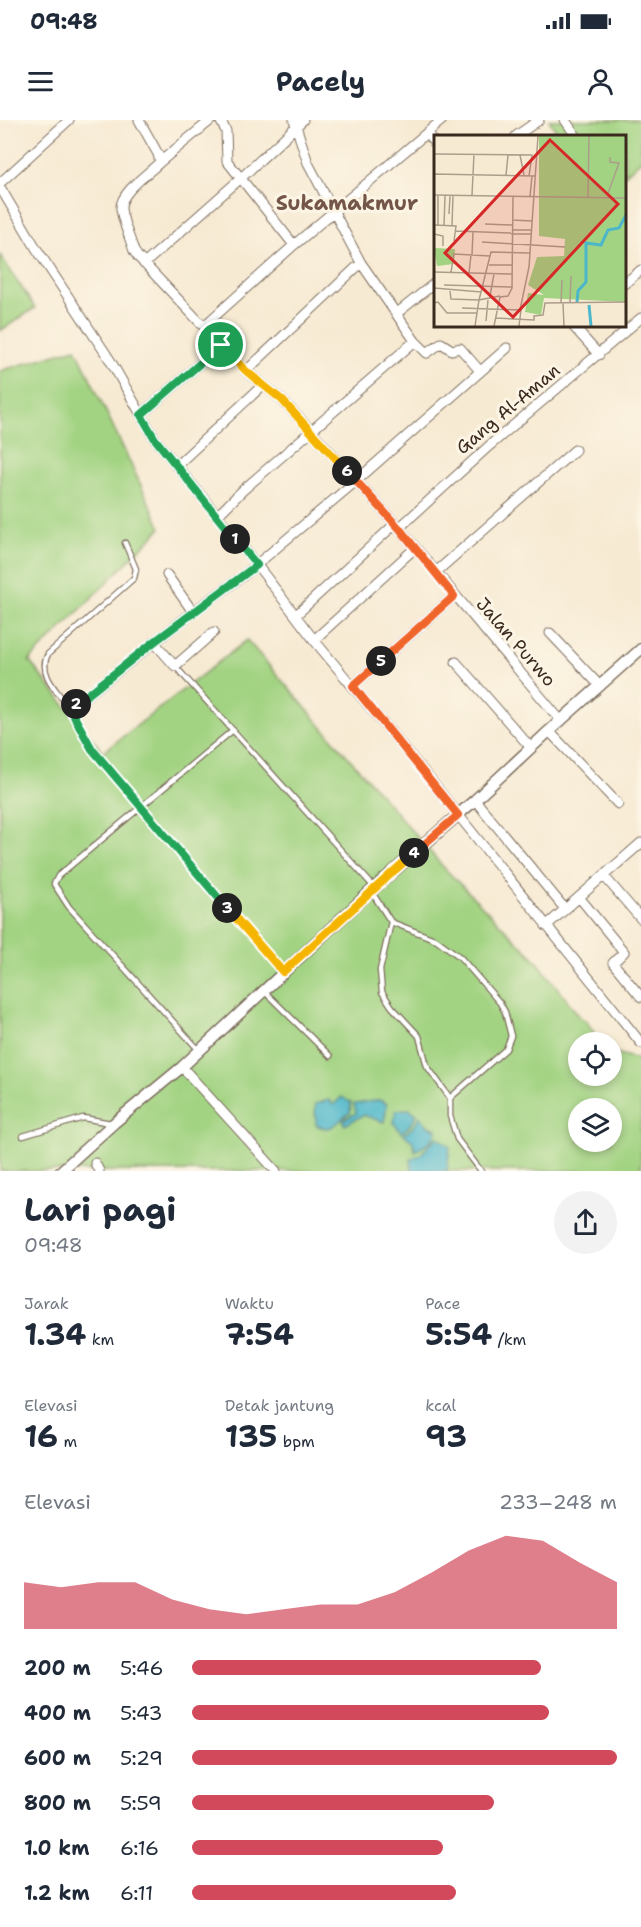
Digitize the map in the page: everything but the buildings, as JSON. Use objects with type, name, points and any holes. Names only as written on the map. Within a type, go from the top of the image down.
[{"type":"street","points":[[69,120],[0,185],[36,248],[110,360],[155,439],[641,1043]]},
{"type":"street","points":[[139,120],[160,162],[211,120]]},
{"type":"street","points":[[220,120],[226,131],[226,159],[240,180],[294,245]]},
{"type":"street","points":[[204,326],[294,245],[442,120]]},
{"type":"street","points":[[517,135],[539,120]]},
{"type":"street","points":[[565,120],[575,135]]},
{"type":"street","points":[[144,264],[240,180],[298,122]]},
{"type":"street","points":[[298,122],[308,163],[361,263],[415,341],[427,353],[441,343],[452,350],[460,348],[480,371]]},
{"type":"street","points":[[427,134],[434,144]]},
{"type":"street","name":"Jalan Purwo","points":[[160,162],[128,192],[122,201],[121,209],[134,251],[246,371],[282,400],[311,431],[397,526],[561,720]]},
{"type":"street","points":[[246,371],[361,263]]},
{"type":"street","points":[[626,282],[641,270]]},
{"type":"street","points":[[396,314],[434,283]]},
{"type":"street","name":"Gang Al-Aman","points":[[296,615],[489,446],[641,318]]},
{"type":"street","points":[[576,327],[598,355]]},
{"type":"street","points":[[217,516],[243,490],[415,341]]},
{"type":"street","points":[[141,415],[221,345]]},
{"type":"street","points":[[70,709],[154,642],[257,565],[356,482],[507,348]]},
{"type":"street","points":[[176,466],[263,385]]},
{"type":"street","points":[[436,572],[575,450]]},
{"type":"street","points":[[315,640],[415,548]]},
{"type":"street","points":[[167,575],[194,612]]},
{"type":"street","points":[[353,686],[454,596]]},
{"type":"street","points":[[154,642],[175,666],[214,632]]},
{"type":"street","points":[[550,633],[600,686]]},
{"type":"street","points":[[61,1171],[114,1123],[182,1067],[373,889],[641,650]]},
{"type":"street","points":[[456,662],[531,748]]},
{"type":"street","points":[[549,731],[618,804]]},
{"type":"street","points":[[475,800],[565,909]]},
{"type":"street","points":[[546,926],[641,843]]},
{"type":"street","points":[[604,876],[641,919]]},
{"type":"street","points":[[579,897],[624,952],[613,963],[641,997]]},
{"type":"street","points":[[182,1067],[276,1171]]},
{"type":"lane","points":[[125,543],[136,569],[134,578],[46,657],[48,677],[70,709],[92,749],[283,972]]},
{"type":"lane","points":[[175,666],[373,889],[391,922],[437,940],[455,953],[500,1003],[509,1023],[511,1036],[506,1048],[450,1098]]},
{"type":"lane","points":[[200,1050],[69,907],[54,884],[58,876],[233,730]]},
{"type":"lane","points":[[391,922],[380,970],[382,992],[419,1036],[427,1066],[450,1098],[450,1116],[457,1139],[481,1171]]},
{"type":"lane","points":[[264,991],[330,1056]]},
{"type":"lane","points":[[23,1136],[83,1118],[114,1123]]},
{"type":"green space","points":[[549,120],[641,120],[641,160],[626,174],[626,135],[558,135]]},
{"type":"green space","points":[[0,255],[35,308],[0,331]]},
{"type":"green space","points":[[76,348],[161,528],[29,661],[103,752],[247,640],[445,869],[536,960],[580,1017],[587,1022],[594,1032],[568,1032],[568,1086],[622,1086],[622,1055],[641,1060],[641,1171],[0,1171],[0,371]]},
{"type":"water","points":[[342,1097],[351,1103],[350,1113],[331,1127],[316,1125],[315,1104],[329,1100],[333,1105]]},
{"type":"water","points":[[380,1100],[387,1104],[384,1122],[363,1115],[345,1125],[343,1120],[356,1113],[354,1104]]},
{"type":"water","points":[[409,1109],[417,1114],[402,1133],[393,1122],[396,1110]]},
{"type":"water","points":[[420,1116],[428,1126],[437,1129],[426,1145],[415,1151],[413,1142],[404,1134],[413,1127]]},
{"type":"water","points":[[437,1137],[450,1146],[447,1171],[412,1171],[411,1159],[420,1155]]},
{"type":"district","name":"Sukamakmur","points":[[347,203]]},
{"type":"route","points":[[221,345],[246,371],[282,400],[311,431],[399,528],[454,596],[353,686],[458,815],[283,972],[92,749],[70,709],[154,642],[257,565],[155,439],[141,415],[221,345]]}]
